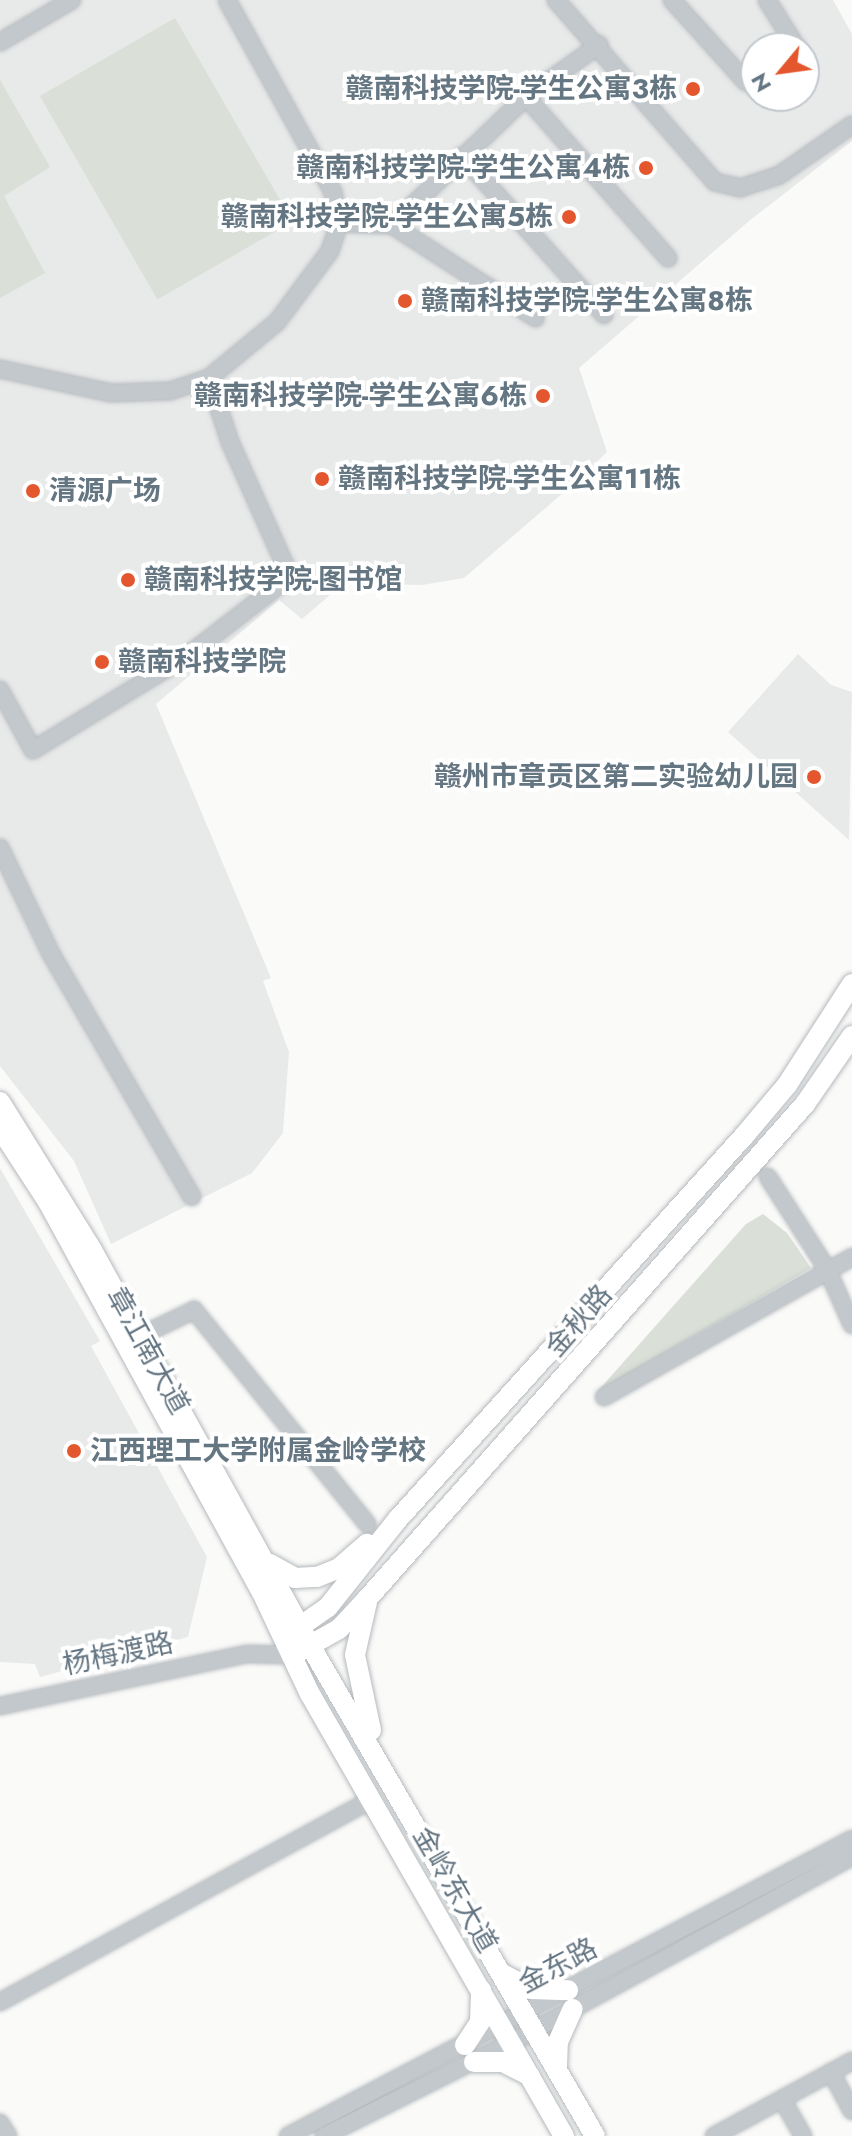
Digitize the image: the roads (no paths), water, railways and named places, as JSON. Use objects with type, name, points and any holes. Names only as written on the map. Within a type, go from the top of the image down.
[{"type":"main road","name":"金秋路","points":[[297,1641],[398,1519],[787,1085],[852,984]]},
{"type":"main road","name":"金秋路","points":[[297,1641],[339,1629],[368,1598],[805,1104],[852,1036]]},
{"type":"main road","name":"章江南大道","points":[[0,1102],[297,1641]]},
{"type":"main road","name":"章江南大道","points":[[0,1128],[133,1340],[265,1560],[297,1641]]},
{"type":"main road","points":[[265,1560],[284,1575],[317,1577],[339,1568],[398,1519]]},
{"type":"main road","points":[[368,1598],[356,1644],[356,1675],[380,1761]]},
{"type":"main road","name":"金岭东大道","points":[[297,1641],[380,1761],[595,2136]]},
{"type":"main road","name":"金岭东大道","points":[[297,1641],[370,1800],[477,1979],[564,2136]]},
{"type":"main road","points":[[503,1974],[531,1989],[571,2000],[558,2042],[557,2067]]},
{"type":"main road","points":[[477,1979],[483,2011],[470,2054],[503,2062],[532,2077]]},
{"type":"street","points":[[0,42],[72,0]]},
{"type":"street","points":[[0,369],[111,393],[170,391],[209,378],[277,322],[330,251],[339,223],[333,192],[227,0]]},
{"type":"street","points":[[556,0],[599,45],[715,182],[740,188],[778,176],[852,125]]},
{"type":"street","points":[[672,0],[740,75]]},
{"type":"street","points":[[767,0],[787,32]]},
{"type":"street","points":[[392,225],[526,97],[599,45]]},
{"type":"street","points":[[526,97],[668,258]]},
{"type":"street","points":[[462,156],[604,315]]},
{"type":"street","points":[[339,223],[392,225],[536,318]]},
{"type":"street","points":[[0,690],[33,750],[187,656],[279,585],[285,565],[230,442],[209,378]]},
{"type":"street","points":[[0,848],[50,952],[192,1197]]},
{"type":"street","points":[[768,1177],[827,1269],[852,1325]]},
{"type":"street","points":[[604,1397],[852,1257]]},
{"type":"street","points":[[133,1340],[194,1310],[367,1524]]},
{"type":"street","name":"杨梅渡路","points":[[0,1706],[297,1641]]},
{"type":"street","points":[[0,2002],[370,1800]]},
{"type":"street","name":"金东路","points":[[571,2000],[852,1839]]},
{"type":"street","name":"金东路","points":[[324,2136],[530,2021],[852,1857]]},
{"type":"street","name":"金东路","points":[[288,2136],[470,2054]]},
{"type":"street","points":[[714,2136],[738,2130],[782,2099],[852,2061]]},
{"type":"street","points":[[831,2072],[852,2111]]},
{"type":"street","points":[[782,2099],[803,2136]]},
{"type":"street","points":[[0,2123],[8,2136]]},
{"type":"place","name":"赣南科技学院-学生公寓3栋","points":[[693,89]]},
{"type":"place","name":"赣南科技学院-学生公寓4栋","points":[[646,168]]},
{"type":"place","name":"赣南科技学院-学生公寓5栋","points":[[569,217]]},
{"type":"place","name":"赣南科技学院-学生公寓8栋","points":[[405,301]]},
{"type":"place","name":"赣南科技学院-学生公寓6栋","points":[[543,396]]},
{"type":"place","name":"赣南科技学院-学生公寓11栋","points":[[322,479]]},
{"type":"place","name":"清源广场","points":[[33,491]]},
{"type":"place","name":"赣南科技学院-图书馆","points":[[128,580]]},
{"type":"place","name":"赣南科技学院","points":[[102,662]]},
{"type":"place","name":"赣州市章贡区第二实验幼儿园","points":[[814,777]]},
{"type":"place","name":"江西理工大学附属金岭学校","points":[[74,1451]]}]
